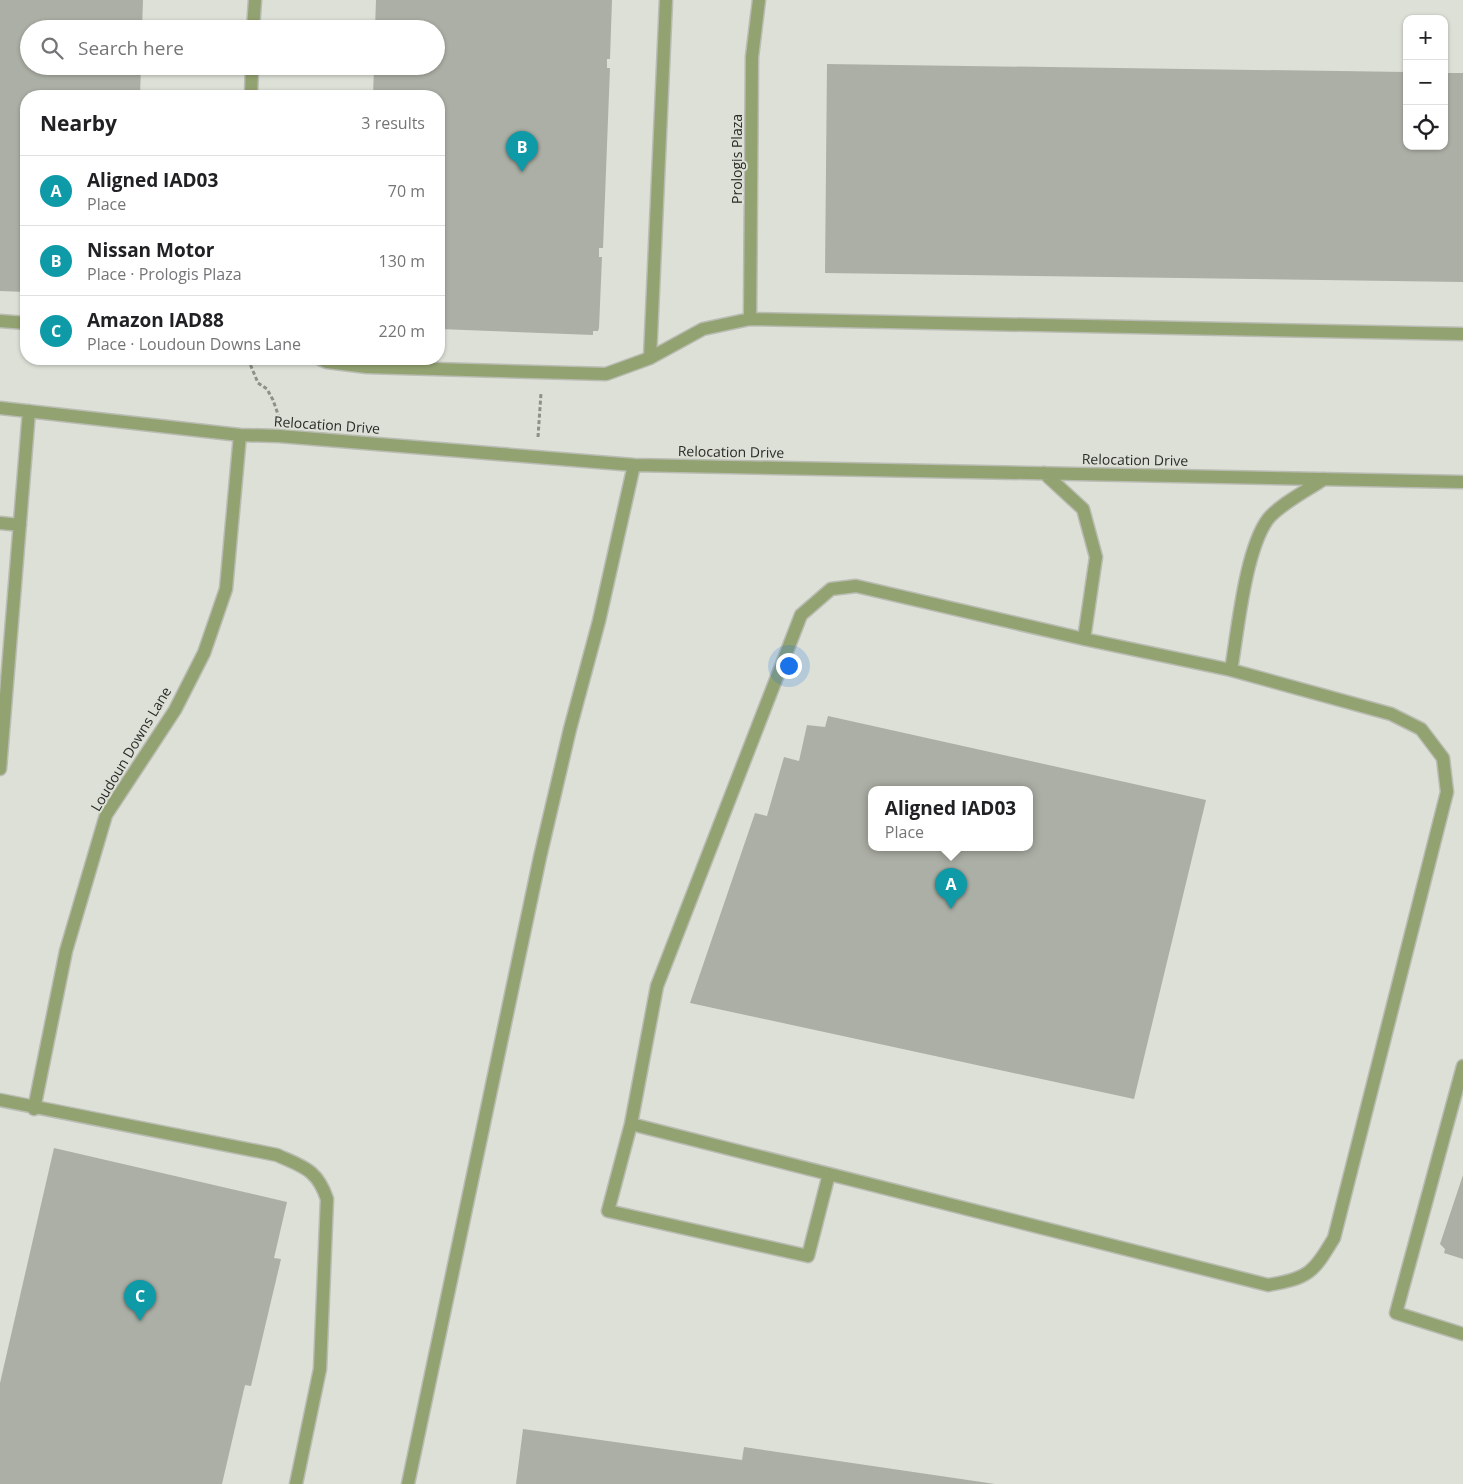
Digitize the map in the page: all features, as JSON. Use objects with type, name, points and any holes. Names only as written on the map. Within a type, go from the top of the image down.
[{"type":"street","points":[[253,20],[254,0]]},
{"type":"street","points":[[650,358],[666,0]]},
{"type":"street","name":"Prologis Plaza","points":[[750,319],[752,57],[759,0]]},
{"type":"street","points":[[251,90],[252,75]]},
{"type":"street","points":[[351,365],[606,374],[650,358],[703,329],[750,319],[1463,334]]},
{"type":"street","points":[[0,321],[20,323]]},
{"type":"street","name":"Relocation Drive","points":[[0,408],[240,435],[280,436],[634,465],[1463,482]]},
{"type":"street","points":[[0,769],[29,411]]},
{"type":"street","name":"Loudoun Downs Lane","points":[[34,1109],[66,951],[106,815],[175,710],[204,653],[226,589],[240,435]]},
{"type":"street","points":[[408,1484],[540,857],[570,728],[599,621],[634,465]]},
{"type":"street","points":[[1044,473],[1083,509],[1096,557],[1084,639]]},
{"type":"street","points":[[1231,670],[1251,557],[1268,518],[1293,499],[1325,479]]},
{"type":"street","points":[[0,523],[20,525]]},
{"type":"street","points":[[631,1124],[829,1174],[1268,1285],[1297,1280],[1317,1267],[1334,1238],[1447,792],[1443,758],[1421,729],[1391,714],[1231,670],[1084,639],[856,586],[831,590],[801,615],[657,986],[631,1124],[608,1211],[808,1256],[829,1174]]},
{"type":"street","points":[[1463,1066],[1396,1313],[1463,1334]]},
{"type":"street","points":[[0,1100],[34,1109],[277,1155],[311,1170],[322,1183],[327,1199],[320,1369],[296,1484]]},
{"type":"path","points":[[250,365],[258,383],[267,389],[277,408],[280,420],[280,436]]},
{"type":"path","points":[[537,457],[542,372]]},
{"type":"building","points":[[0,0],[143,0],[142,20],[20,20],[20,75],[141,75],[140,90],[20,90],[20,292],[0,291]]},
{"type":"building","points":[[376,0],[612,0],[610,59],[607,59],[607,68],[610,68],[603,248],[599,248],[599,257],[602,257],[599,328],[598,331],[593,331],[593,335],[445,329],[445,90],[373,90],[374,75],[445,75],[445,20],[375,20]]},
{"type":"building","points":[[827,64],[1403,72],[1403,150],[1448,150],[1448,73],[1463,73],[1463,282],[825,273]]},
{"type":"building","points":[[828,716],[1206,800],[1134,1099],[690,1003],[755,813],[767,816],[784,757],[799,761],[807,725],[825,727]]},
{"type":"building","points":[[54,1148],[287,1202],[274,1258],[281,1259],[251,1386],[245,1385],[222,1484],[0,1484],[0,1383]]},
{"type":"building","points":[[1463,1175],[1463,1259],[1444,1253],[1445,1249],[1440,1244]]},
{"type":"building","points":[[523,1429],[742,1460],[744,1447],[995,1484],[516,1484]]},
{"type":"place","name":"Nissan Motor","points":[[522,172]]},
{"type":"place","name":"Aligned IAD03","points":[[951,909]]},
{"type":"place","name":"Amazon IAD88","points":[[140,1321]]}]
